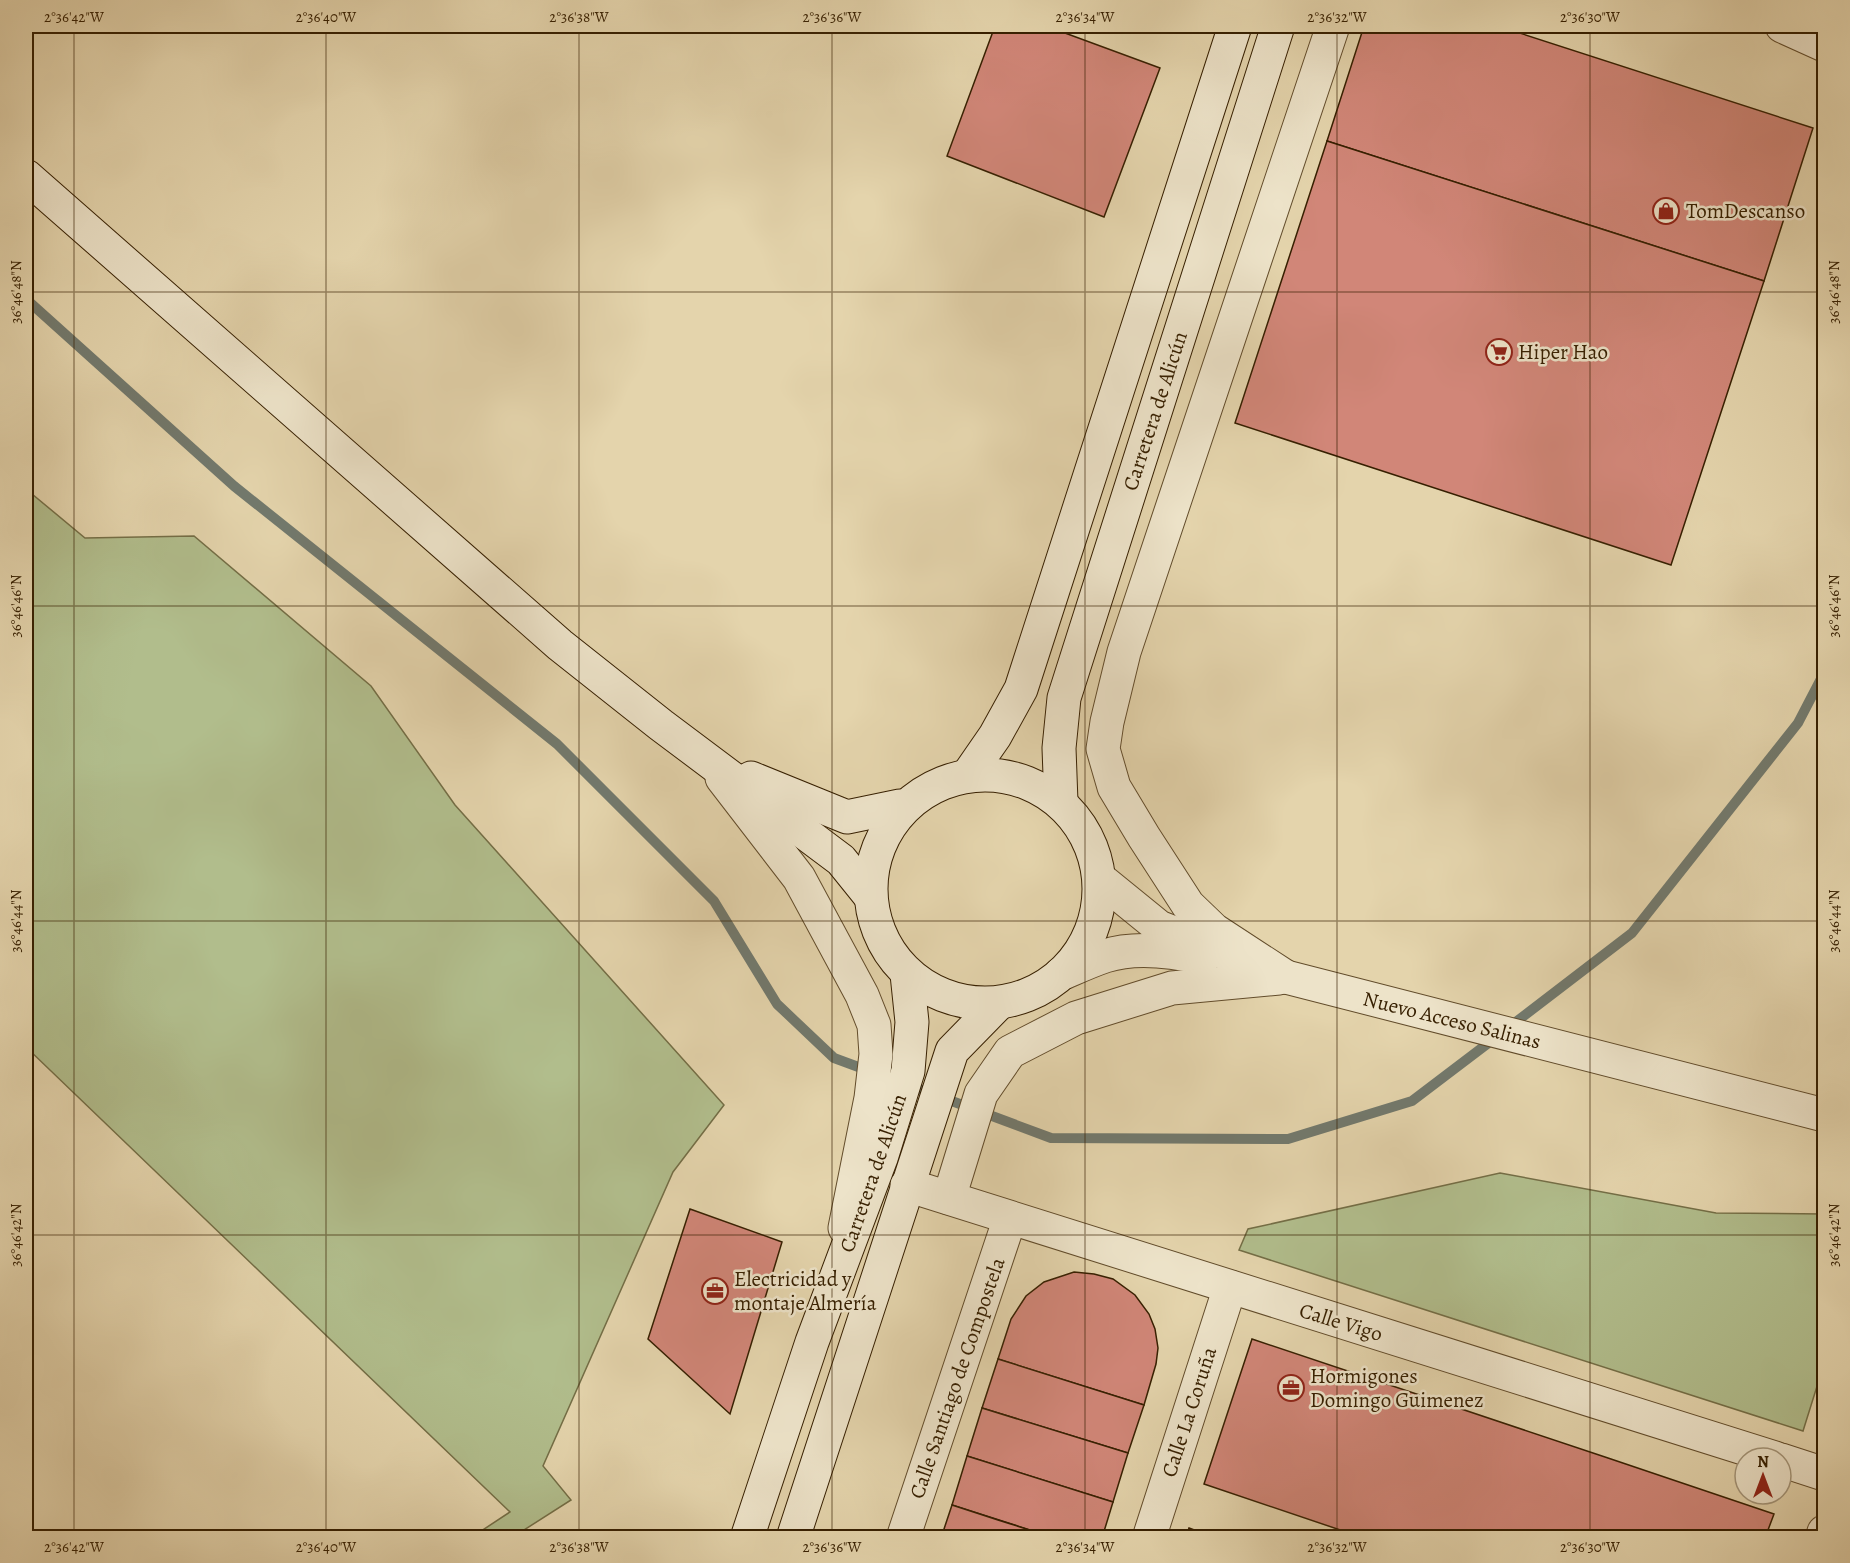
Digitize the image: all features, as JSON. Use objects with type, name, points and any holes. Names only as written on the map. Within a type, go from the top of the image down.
[{"type":"main road","name":"Carretera de Alicún","points":[[968,775],[995,736],[1021,689],[1235,26]]},
{"type":"main road","name":"Carretera de Alicún","points":[[1061,802],[1059,748],[1064,698],[1278,26]]},
{"type":"main road","points":[[1286,977],[1214,930],[1188,905],[1114,787],[1103,749],[1107,722],[1124,652],[1333,26]]},
{"type":"main road","points":[[1782,26],[1824,45]]},
{"type":"main road","points":[[26,176],[560,645],[707,760],[841,860],[870,896],[885,938],[907,974],[938,994],[968,1003],[997,1005],[1028,997],[1061,974],[1106,956],[1130,952],[1174,952],[1286,977]]},
{"type":"main road","points":[[707,760],[847,817],[900,806],[938,781],[968,775],[1015,779],[1042,790],[1061,802],[1092,847],[1100,879],[1094,923],[1082,949],[1061,974]]},
{"type":"main road","points":[[707,760],[799,878],[862,995],[874,1025],[876,1054],[871,1098],[871,1154]]},
{"type":"main road","points":[[870,896],[875,851],[900,806]]},
{"type":"main road","name":"Nuevo Acceso Salinas","points":[[1100,879],[1159,927],[1286,977],[1824,1115]]},
{"type":"main road","name":"Carretera de Alicún","points":[[747,1538],[812,1342],[833,1288],[871,1154],[908,1071],[912,1022],[907,974]]},
{"type":"main road","points":[[952,1186],[981,1094],[1010,1052],[1076,1018],[1172,988],[1286,977]]},
{"type":"main road","name":"Carretera de Alicún","points":[[793,1538],[952,1051],[997,1005]]},
{"type":"main road","name":"Calle Vigo","points":[[911,1174],[952,1186],[1010,1218],[1736,1446]]},
{"type":"main road","name":"Calle Santiago de Compostela","points":[[903,1538],[1010,1218]]},
{"type":"main road","name":"Calle La Coruña","points":[[1149,1538],[1230,1287]]},
{"type":"main road","points":[[1793,1464],[1824,1474]]},
{"type":"main road","points":[[1822,1538],[1824,1532]]},
{"type":"green space","points":[[26,489],[85,538],[194,536],[371,686],[455,805],[724,1105],[673,1172],[543,1466],[571,1500],[513,1537],[472,1537],[510,1512],[26,1047]]},
{"type":"green space","points":[[1500,1173],[1716,1213],[1824,1214],[1824,1364],[1803,1431],[1239,1250],[1248,1229]]},
{"type":"building","points":[[995,26],[1046,26],[1160,68],[1104,217],[947,156]]},
{"type":"building","name":"TomDescanso","points":[[1364,26],[1498,26],[1813,128],[1764,281],[1327,141]]},
{"type":"building","name":"Hiper Hao","points":[[1327,141],[1764,281],[1671,565],[1235,423]]},
{"type":"building","name":"Electricidad y montaje Almería","points":[[690,1209],[782,1242],[730,1414],[648,1339]]},
{"type":"building","points":[[1074,1272],[1113,1279],[1135,1295],[1149,1314],[1155,1329],[1158,1348],[1156,1364],[1144,1405],[998,1359],[1011,1319],[1026,1296],[1044,1282]]},
{"type":"building","points":[[1252,1339],[1733,1500],[1733,1506],[1750,1506],[1774,1514],[1765,1538],[1364,1538],[1204,1484]]},
{"type":"building","points":[[998,1359],[1144,1405],[1128,1453],[982,1408]]},
{"type":"building","points":[[982,1408],[1128,1453],[1113,1502],[967,1456]]},
{"type":"building","points":[[967,1456],[1113,1502],[1102,1538],[1055,1538],[952,1505]]},
{"type":"building","points":[[952,1505],[998,1520],[1055,1538],[941,1538]]},
{"type":"building","points":[[1189,1528],[1205,1534],[1204,1538],[1186,1538]]},
{"type":"building","points":[[1211,1531],[1223,1535],[1222,1538],[1209,1538]]},
{"type":"waterway","points":[[26,299],[234,486],[557,744],[714,901],[777,1004],[834,1058],[872,1072]]},
{"type":"waterway","points":[[1508,1028],[1632,933],[1798,723],[1824,673]]},
{"type":"waterway","points":[[906,1084],[1051,1138],[1288,1139],[1412,1101],[1495,1038]]},
{"type":"place","name":"TomDescanso","points":[[1666,211]]},
{"type":"place","name":"Hiper Hao","points":[[1499,352]]},
{"type":"place","name":"Electricidad y montaje Almería","points":[[715,1291]]},
{"type":"place","name":"Hormigones Domingo Guimenez","points":[[1291,1388]]}]
